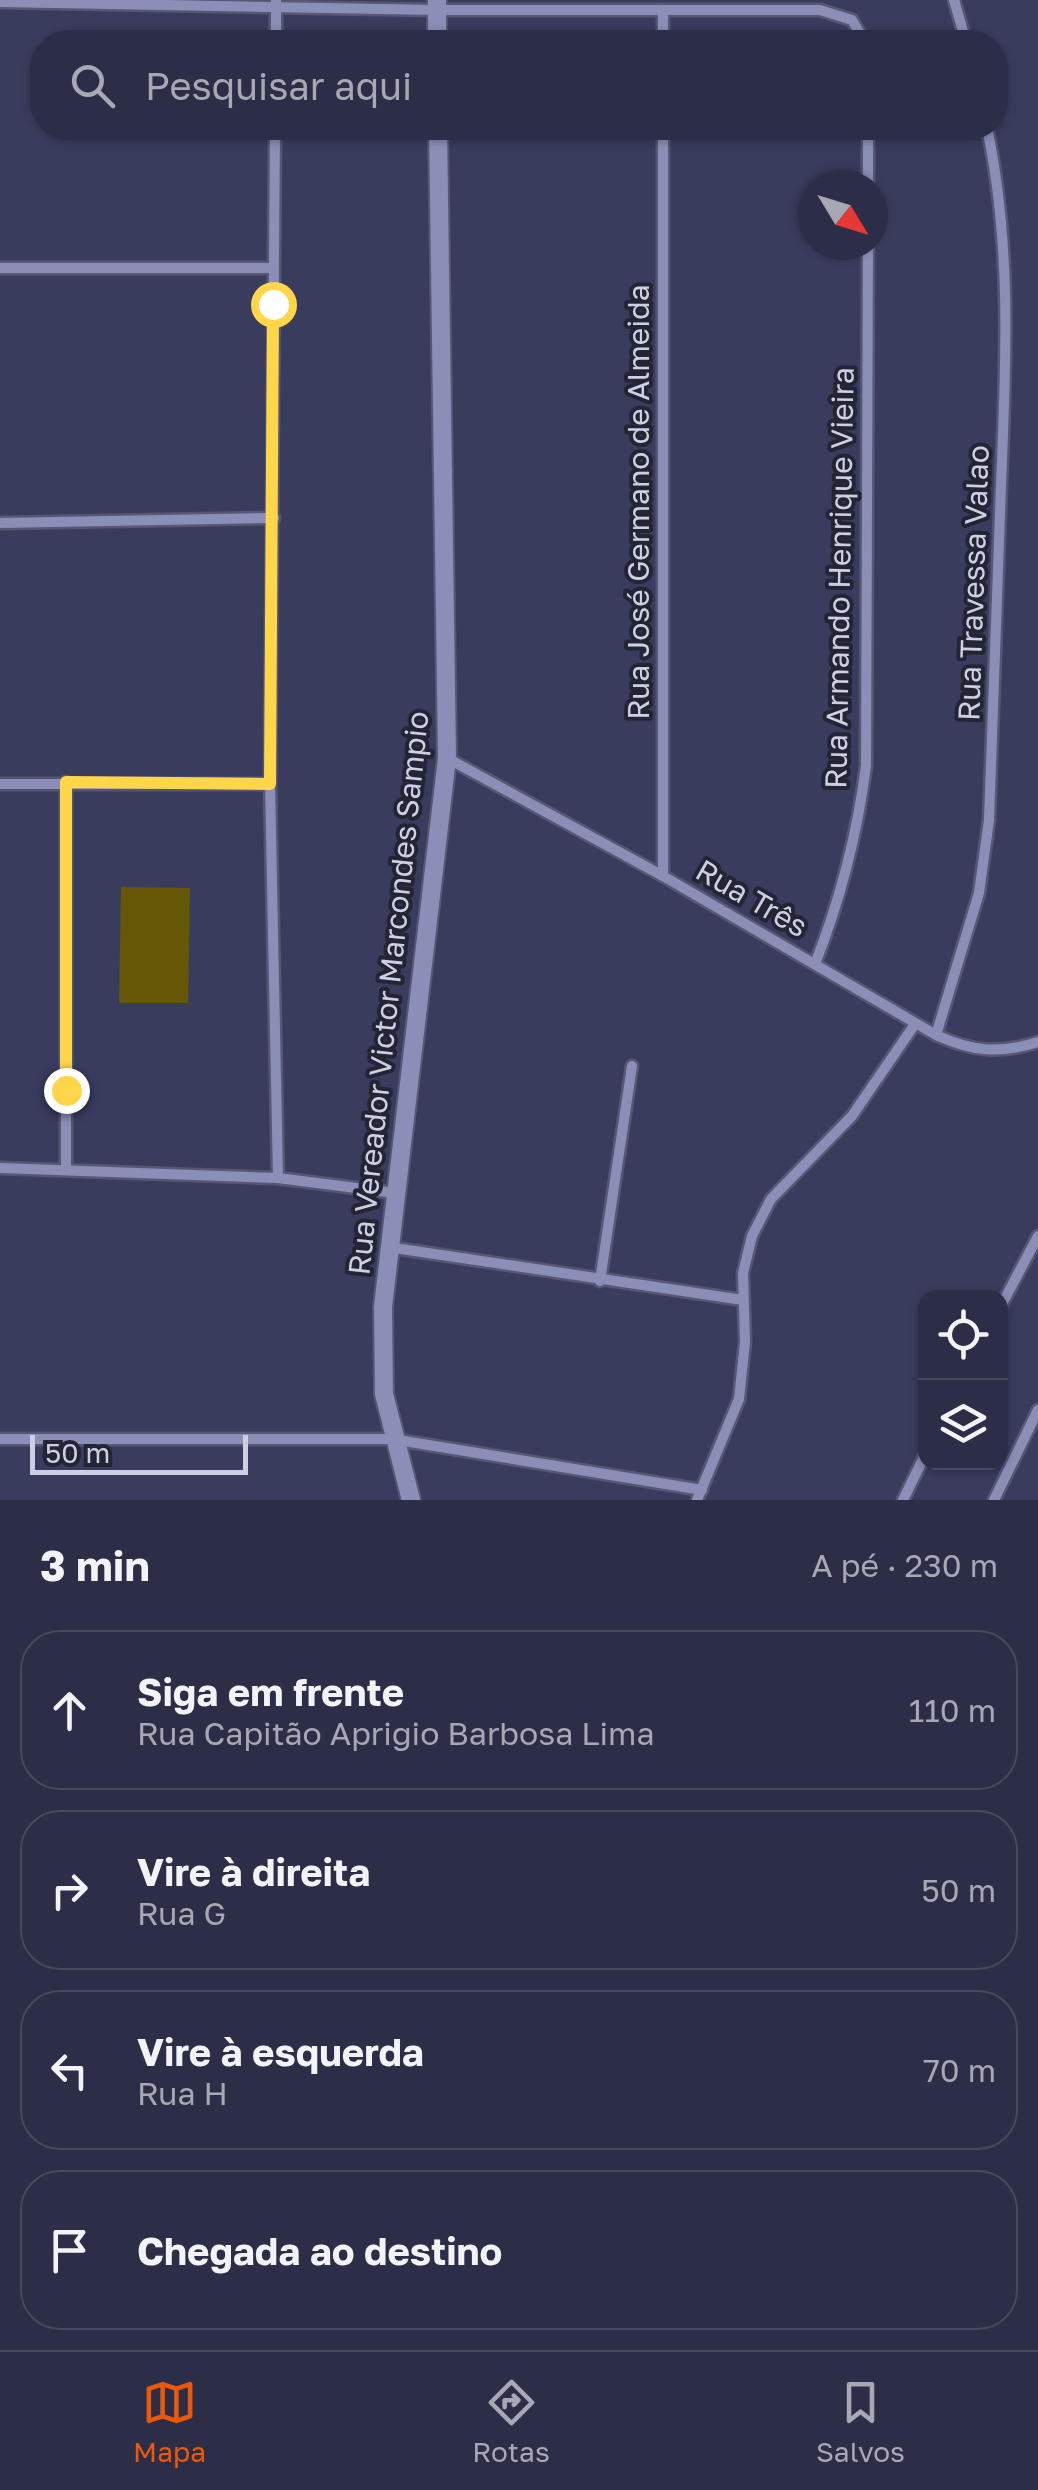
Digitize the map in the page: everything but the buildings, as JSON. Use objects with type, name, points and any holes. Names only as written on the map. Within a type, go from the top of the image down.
[{"type":"street","points":[[954,0],[963,30]]},
{"type":"street","points":[[0,2],[820,10],[852,20],[858,30]]},
{"type":"street","points":[[276,3],[276,30]]},
{"type":"street","points":[[664,10],[664,30]]},
{"type":"street","points":[[274,140],[270,784],[278,1178]]},
{"type":"street","name":"Rua Vereador Victor Marcondes Sampio","points":[[411,1500],[392,1439],[382,1358],[387,1247],[447,758],[438,140]]},
{"type":"street","name":"Rua José Germano de Almeida","points":[[663,876],[664,140]]},
{"type":"street","points":[[868,140],[868,170]]},
{"type":"street","name":"Rua Travessa Valao","points":[[936,1035],[979,893],[989,820],[1006,359],[1004,253],[998,179],[990,140]]},
{"type":"street","name":"Rua Armando Henrique Vieira","points":[[815,964],[841,898],[854,850],[866,766],[868,260]]},
{"type":"street","points":[[0,268],[273,268]]},
{"type":"street","points":[[0,523],[274,518]]},
{"type":"street","name":"Rua Três","points":[[447,758],[663,876],[936,1035],[961,1046],[1003,1053],[1038,1042]]},
{"type":"street","points":[[66,782],[66,1167]]},
{"type":"street","points":[[0,784],[270,784]]},
{"type":"street","points":[[0,1439],[392,1439],[699,1495],[738,1398],[746,1342],[745,1256],[771,1199],[852,1116],[915,1024]]},
{"type":"street","points":[[600,1281],[632,1066]]},
{"type":"street","points":[[0,1168],[66,1167],[278,1178],[394,1193]]},
{"type":"street","points":[[1008,1293],[1038,1236]]},
{"type":"street","points":[[387,1247],[743,1300]]},
{"type":"street","points":[[994,1500],[1038,1410]]},
{"type":"street","points":[[904,1500],[918,1470]]},
{"type":"shaded area","points":[[121,887],[190,888],[188,1003],[119,1003]]},
{"type":"route","points":[[66,1090],[66,782],[270,784],[273,304]]}]
